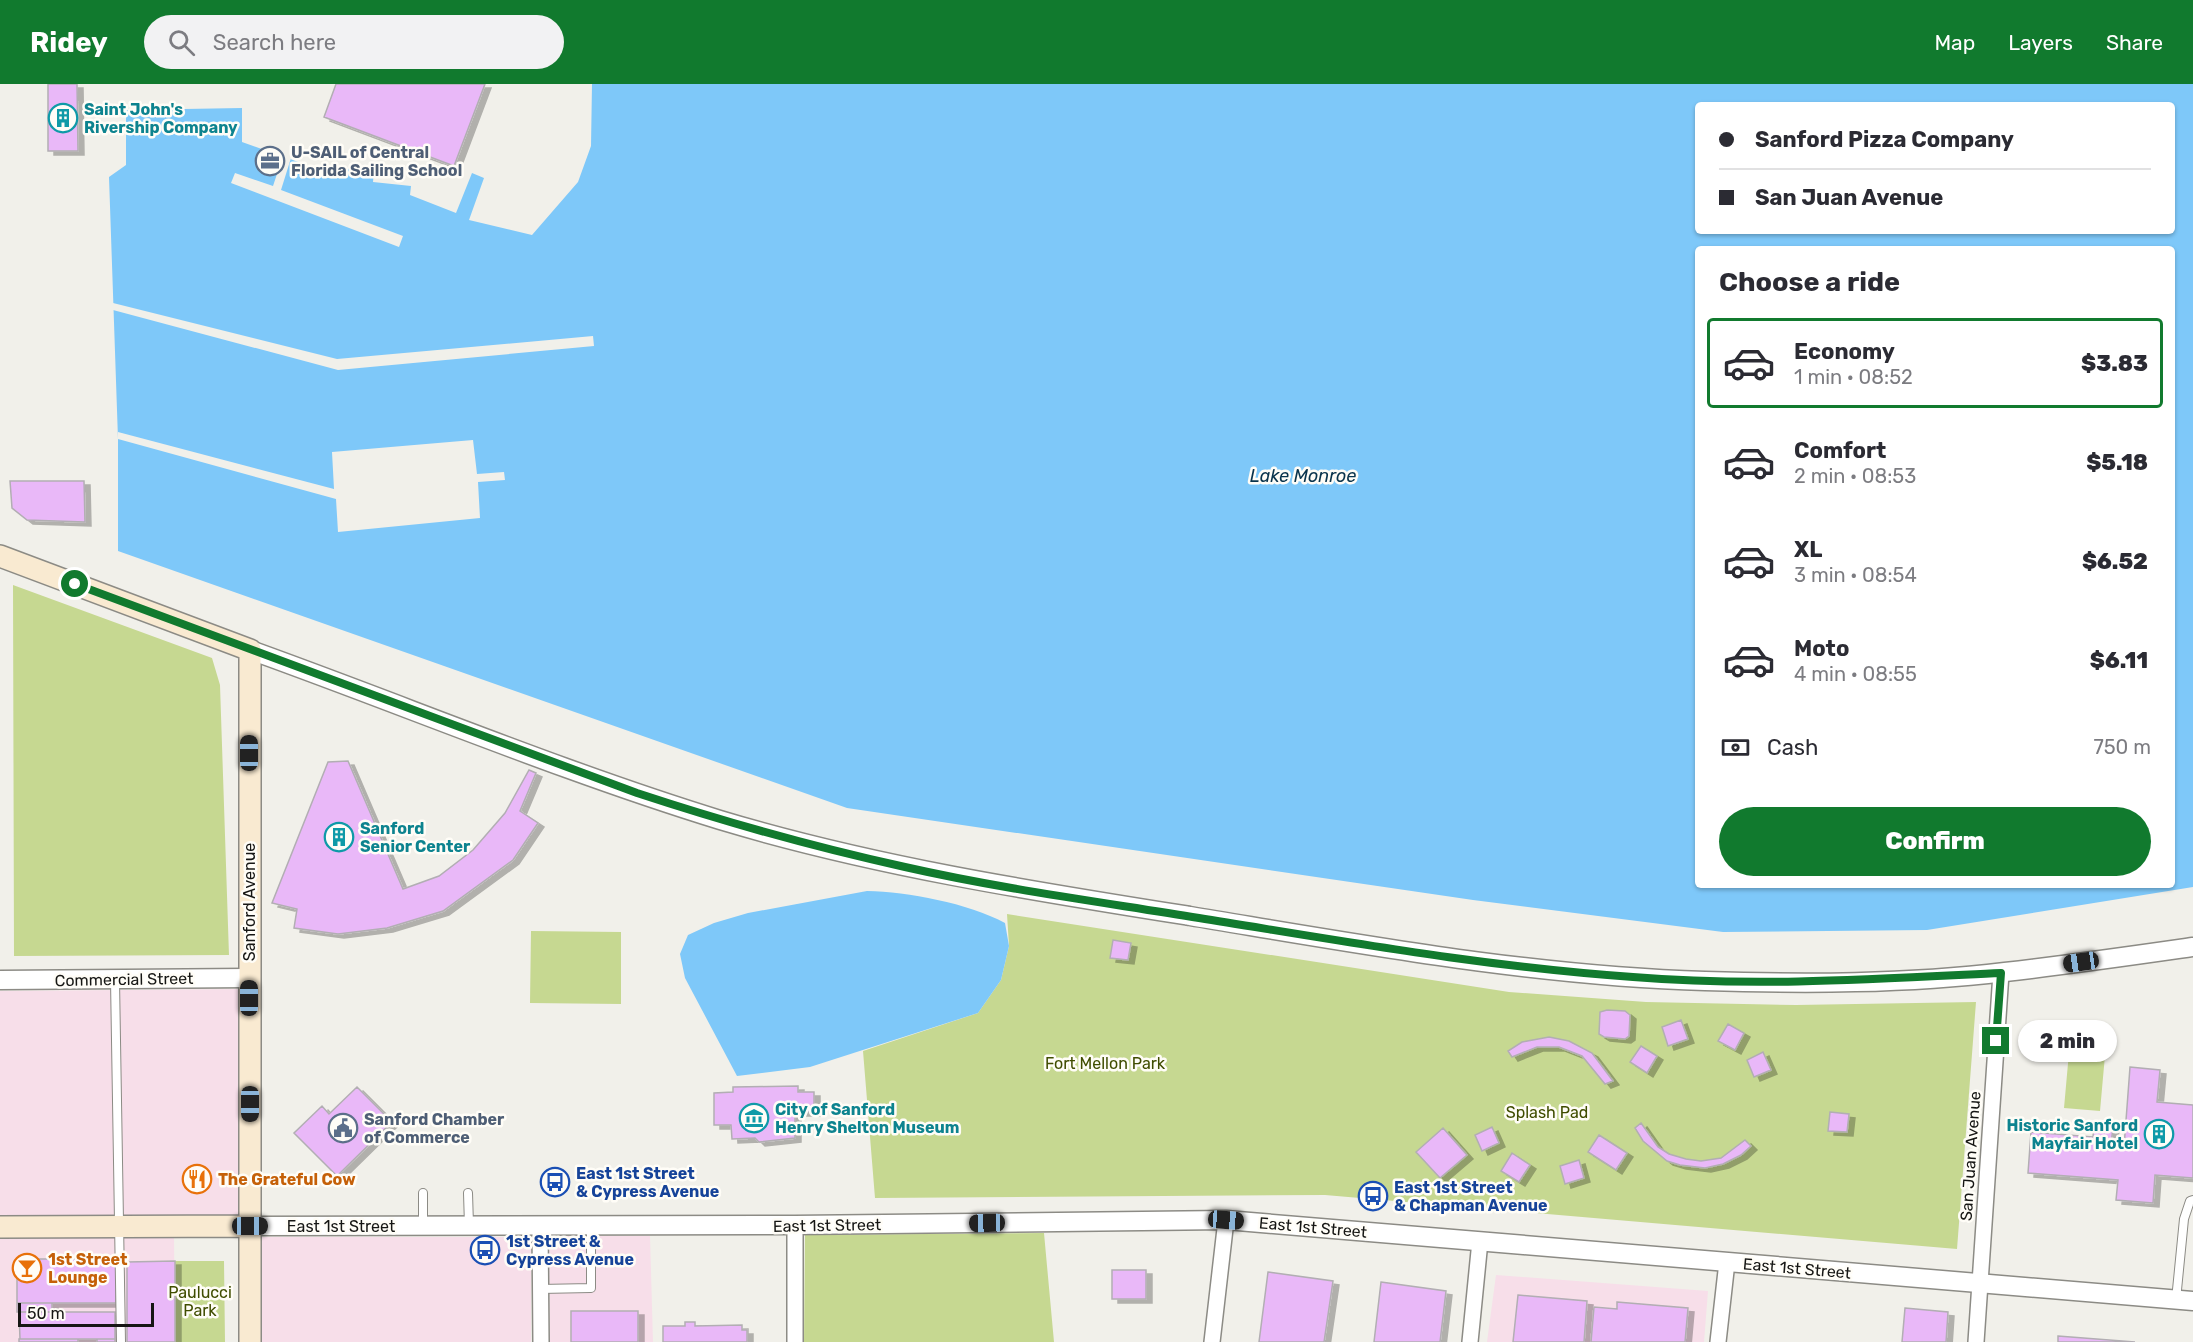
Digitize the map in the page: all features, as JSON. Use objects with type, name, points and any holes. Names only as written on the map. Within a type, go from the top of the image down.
[{"type":"main road","points":[[0,556],[250,650]]},
{"type":"main road","name":"Sanford Avenue","points":[[250,650],[250,1342]]},
{"type":"main road","points":[[0,1227],[250,1226]]},
{"type":"street","points":[[250,650],[637,793],[722,820],[907,868],[1002,886],[1439,957],[1632,977],[1795,981],[2001,973],[2193,947]]},
{"type":"street","name":"San Juan Avenue","points":[[1976,1342],[2001,973]]},
{"type":"street","name":"Commercial Street","points":[[0,980],[249,978]]},
{"type":"street","points":[[1212,1342],[1226,1220]]},
{"type":"street","name":"East 1st Street","points":[[250,1226],[795,1225],[1226,1220],[2184,1301]]},
{"type":"street","points":[[795,1225],[795,1342]]},
{"type":"street","points":[[540,1226],[541,1342]]},
{"type":"street","points":[[1470,1342],[1480,1241]]},
{"type":"street","points":[[1718,1342],[1727,1262]]},
{"type":"lane","points":[[116,979],[121,1342]]},
{"type":"lane","points":[[423,1193],[423,1227]]},
{"type":"lane","points":[[468,1193],[469,1226]]},
{"type":"lane","points":[[2184,1301],[2184,1219],[2190,1201],[2193,1200]]},
{"type":"lane","points":[[540,1288],[591,1288],[591,1226]]},
{"type":"shaded area","points":[[239,989],[241,1215],[0,1217],[0,991]]},
{"type":"shaded area","points":[[174,1235],[175,1342],[0,1342],[0,1236]]},
{"type":"shaded area","points":[[549,1236],[650,1236],[653,1342],[550,1342]]},
{"type":"shaded area","points":[[260,1237],[531,1237],[531,1342],[260,1342]]},
{"type":"shaded area","points":[[1496,1275],[1708,1291],[1704,1342],[1487,1342]]},
{"type":"green space","points":[[13,585],[212,658],[220,685],[229,955],[14,956]]},
{"type":"green space","name":"Fort Mellon Park","points":[[1007,914],[1509,992],[1646,1002],[1796,1005],[1976,1002],[1957,1249],[1325,1195],[875,1198],[863,1051],[978,1013],[1001,980],[1009,946]]},
{"type":"green space","points":[[531,931],[621,932],[621,1004],[530,1003]]},
{"type":"green space","points":[[2071,1030],[2107,1033],[2100,1111],[2064,1108]]},
{"type":"green space","points":[[1044,1233],[1054,1342],[804,1342],[805,1235]]},
{"type":"green space","name":"Paulucci Park","points":[[175,1261],[224,1261],[225,1342],[175,1342]]},
{"type":"water","name":"Lake Monroe","points":[[592,84],[2193,84],[2193,887],[1927,930],[1723,932],[1473,900],[847,808],[118,551],[118,439],[109,177],[126,165],[126,110],[242,108],[242,142],[335,175],[338,168],[374,171],[373,182],[411,186],[410,195],[456,213],[472,173],[484,178],[469,220],[532,235],[578,182],[591,146]]},
{"type":"water","points":[[867,891],[901,894],[956,904],[1005,923],[1009,946],[1001,980],[978,1013],[810,1067],[737,1076],[685,978],[680,954],[688,935],[714,923],[748,913]]},
{"type":"pier","points":[[283,156],[291,158],[281,190],[403,236],[399,247],[231,183],[235,173],[273,186]]},
{"type":"pier","points":[[113,303],[337,359],[593,336],[594,346],[338,370],[113,310]]},
{"type":"pier","points":[[118,432],[334,489],[332,452],[473,440],[477,474],[504,472],[505,480],[478,482],[480,518],[338,532],[336,499],[118,439]]},
{"type":"building","name":"Saint John's Rivership Company","points":[[48,84],[77,84],[78,151],[48,151]]},
{"type":"building","points":[[336,84],[485,84],[454,166],[324,117]]},
{"type":"building","points":[[10,481],[84,481],[85,522],[27,520],[12,508]]},
{"type":"building","name":"Sanford Senior Center","points":[[348,761],[403,889],[439,876],[473,850],[505,813],[529,770],[536,773],[520,811],[538,823],[513,860],[443,911],[387,928],[338,934],[294,928],[297,909],[272,903],[328,762]]},
{"type":"building","points":[[1113,940],[1131,943],[1128,960],[1110,958]]},
{"type":"building","points":[[1625,1011],[1630,1015],[1629,1036],[1625,1039],[1604,1037],[1599,1034],[1600,1012]]},
{"type":"building","points":[[1681,1020],[1688,1039],[1668,1046],[1662,1027]]},
{"type":"building","points":[[1728,1024],[1744,1033],[1735,1050],[1718,1041]]},
{"type":"building","points":[[1549,1037],[1569,1041],[1592,1053],[1613,1081],[1605,1084],[1582,1056],[1559,1047],[1537,1047],[1512,1057],[1508,1051],[1522,1042]]},
{"type":"building","points":[[1641,1046],[1657,1056],[1647,1073],[1630,1062]]},
{"type":"building","points":[[1763,1052],[1771,1070],[1754,1077],[1747,1060]]},
{"type":"building","name":"Historic Sanford Mayfair Hotel","points":[[2130,1067],[2160,1070],[2157,1102],[2193,1105],[2193,1178],[2155,1175],[2153,1203],[2116,1200],[2118,1180],[2028,1173],[2031,1132],[2093,1137],[2094,1124],[2113,1126],[2111,1146],[2124,1147]]},
{"type":"building","name":"City of Sanford Henry Shelton Museum","points":[[798,1086],[798,1092],[814,1092],[814,1112],[795,1112],[795,1138],[759,1142],[755,1138],[732,1139],[731,1125],[714,1125],[714,1093],[733,1092],[733,1087]]},
{"type":"building","name":"Sanford Chamber of Commerce","points":[[357,1087],[392,1122],[337,1176],[294,1133],[322,1106],[329,1114]]},
{"type":"building","points":[[1830,1112],[1849,1114],[1847,1132],[1828,1131]]},
{"type":"building","points":[[1641,1123],[1658,1147],[1669,1154],[1686,1159],[1701,1161],[1721,1158],[1745,1140],[1751,1146],[1741,1155],[1723,1164],[1705,1168],[1680,1165],[1667,1161],[1643,1141],[1635,1128]]},
{"type":"building","points":[[1492,1127],[1499,1143],[1482,1151],[1475,1135]]},
{"type":"building","points":[[1443,1128],[1467,1155],[1440,1178],[1416,1152]]},
{"type":"building","points":[[1599,1135],[1627,1153],[1616,1170],[1588,1152]]},
{"type":"building","points":[[1512,1153],[1530,1165],[1519,1182],[1501,1171]]},
{"type":"building","points":[[1579,1160],[1584,1178],[1565,1184],[1560,1166]]},
{"type":"building","points":[[21,1259],[117,1259],[116,1303],[17,1303],[17,1265]]},
{"type":"building","points":[[175,1261],[175,1342],[127,1342],[127,1262]]},
{"type":"building","points":[[1112,1270],[1146,1270],[1146,1299],[1112,1299]]},
{"type":"building","points":[[1268,1272],[1333,1281],[1324,1342],[1259,1342]]},
{"type":"building","points":[[1381,1282],[1446,1291],[1440,1342],[1374,1342]]},
{"type":"building","points":[[1518,1295],[1587,1301],[1584,1342],[1513,1342]]},
{"type":"building","points":[[1617,1302],[1688,1308],[1685,1342],[1591,1342],[1594,1307],[1617,1309]]},
{"type":"building","points":[[17,1303],[52,1303],[52,1312],[17,1312]]},
{"type":"building","points":[[1905,1308],[1948,1312],[1946,1342],[1902,1342]]},
{"type":"building","points":[[571,1311],[638,1311],[638,1342],[571,1342]]},
{"type":"building","points":[[19,1312],[115,1312],[115,1339],[20,1339]]},
{"type":"building","points":[[685,1322],[695,1322],[695,1326],[742,1325],[742,1330],[747,1330],[747,1342],[663,1342],[663,1326],[685,1326]]},
{"type":"building","points":[[2058,1336],[2135,1342],[2058,1342]]},
{"type":"building","points":[[19,1339],[78,1339],[78,1342],[19,1342]]},
{"type":"building","points":[[97,1339],[115,1339],[115,1342],[97,1342]]},
{"type":"place","name":"Saint John's Rivership Company","points":[[63,118]]},
{"type":"place","name":"U-SAIL of Central Florida Sailing School","points":[[270,161]]},
{"type":"place","name":"Sanford Senior Center","points":[[339,837]]},
{"type":"place","name":"City of Sanford Henry Shelton Museum","points":[[754,1118]]},
{"type":"place","name":"Sanford Chamber of Commerce","points":[[343,1128]]},
{"type":"place","name":"Historic Sanford Mayfair Hotel","points":[[2159,1134]]},
{"type":"place","name":"The Grateful Cow","points":[[197,1179]]},
{"type":"place","name":"East 1st Street & Cypress Avenue","points":[[555,1182]]},
{"type":"place","name":"East 1st Street & Chapman Avenue","points":[[1373,1196]]},
{"type":"place","name":"1st Street & Cypress Avenue","points":[[485,1250]]},
{"type":"place","name":"1st Street Lounge","points":[[27,1268]]},
{"type":"route","points":[[75,584],[637,793],[722,820],[907,868],[1002,886],[1439,957],[1632,977],[1772,982],[1876,980],[2001,973],[1996,1041]]},
{"type":"park label","name":"Splash Pad","points":[[1547,1112]]}]
